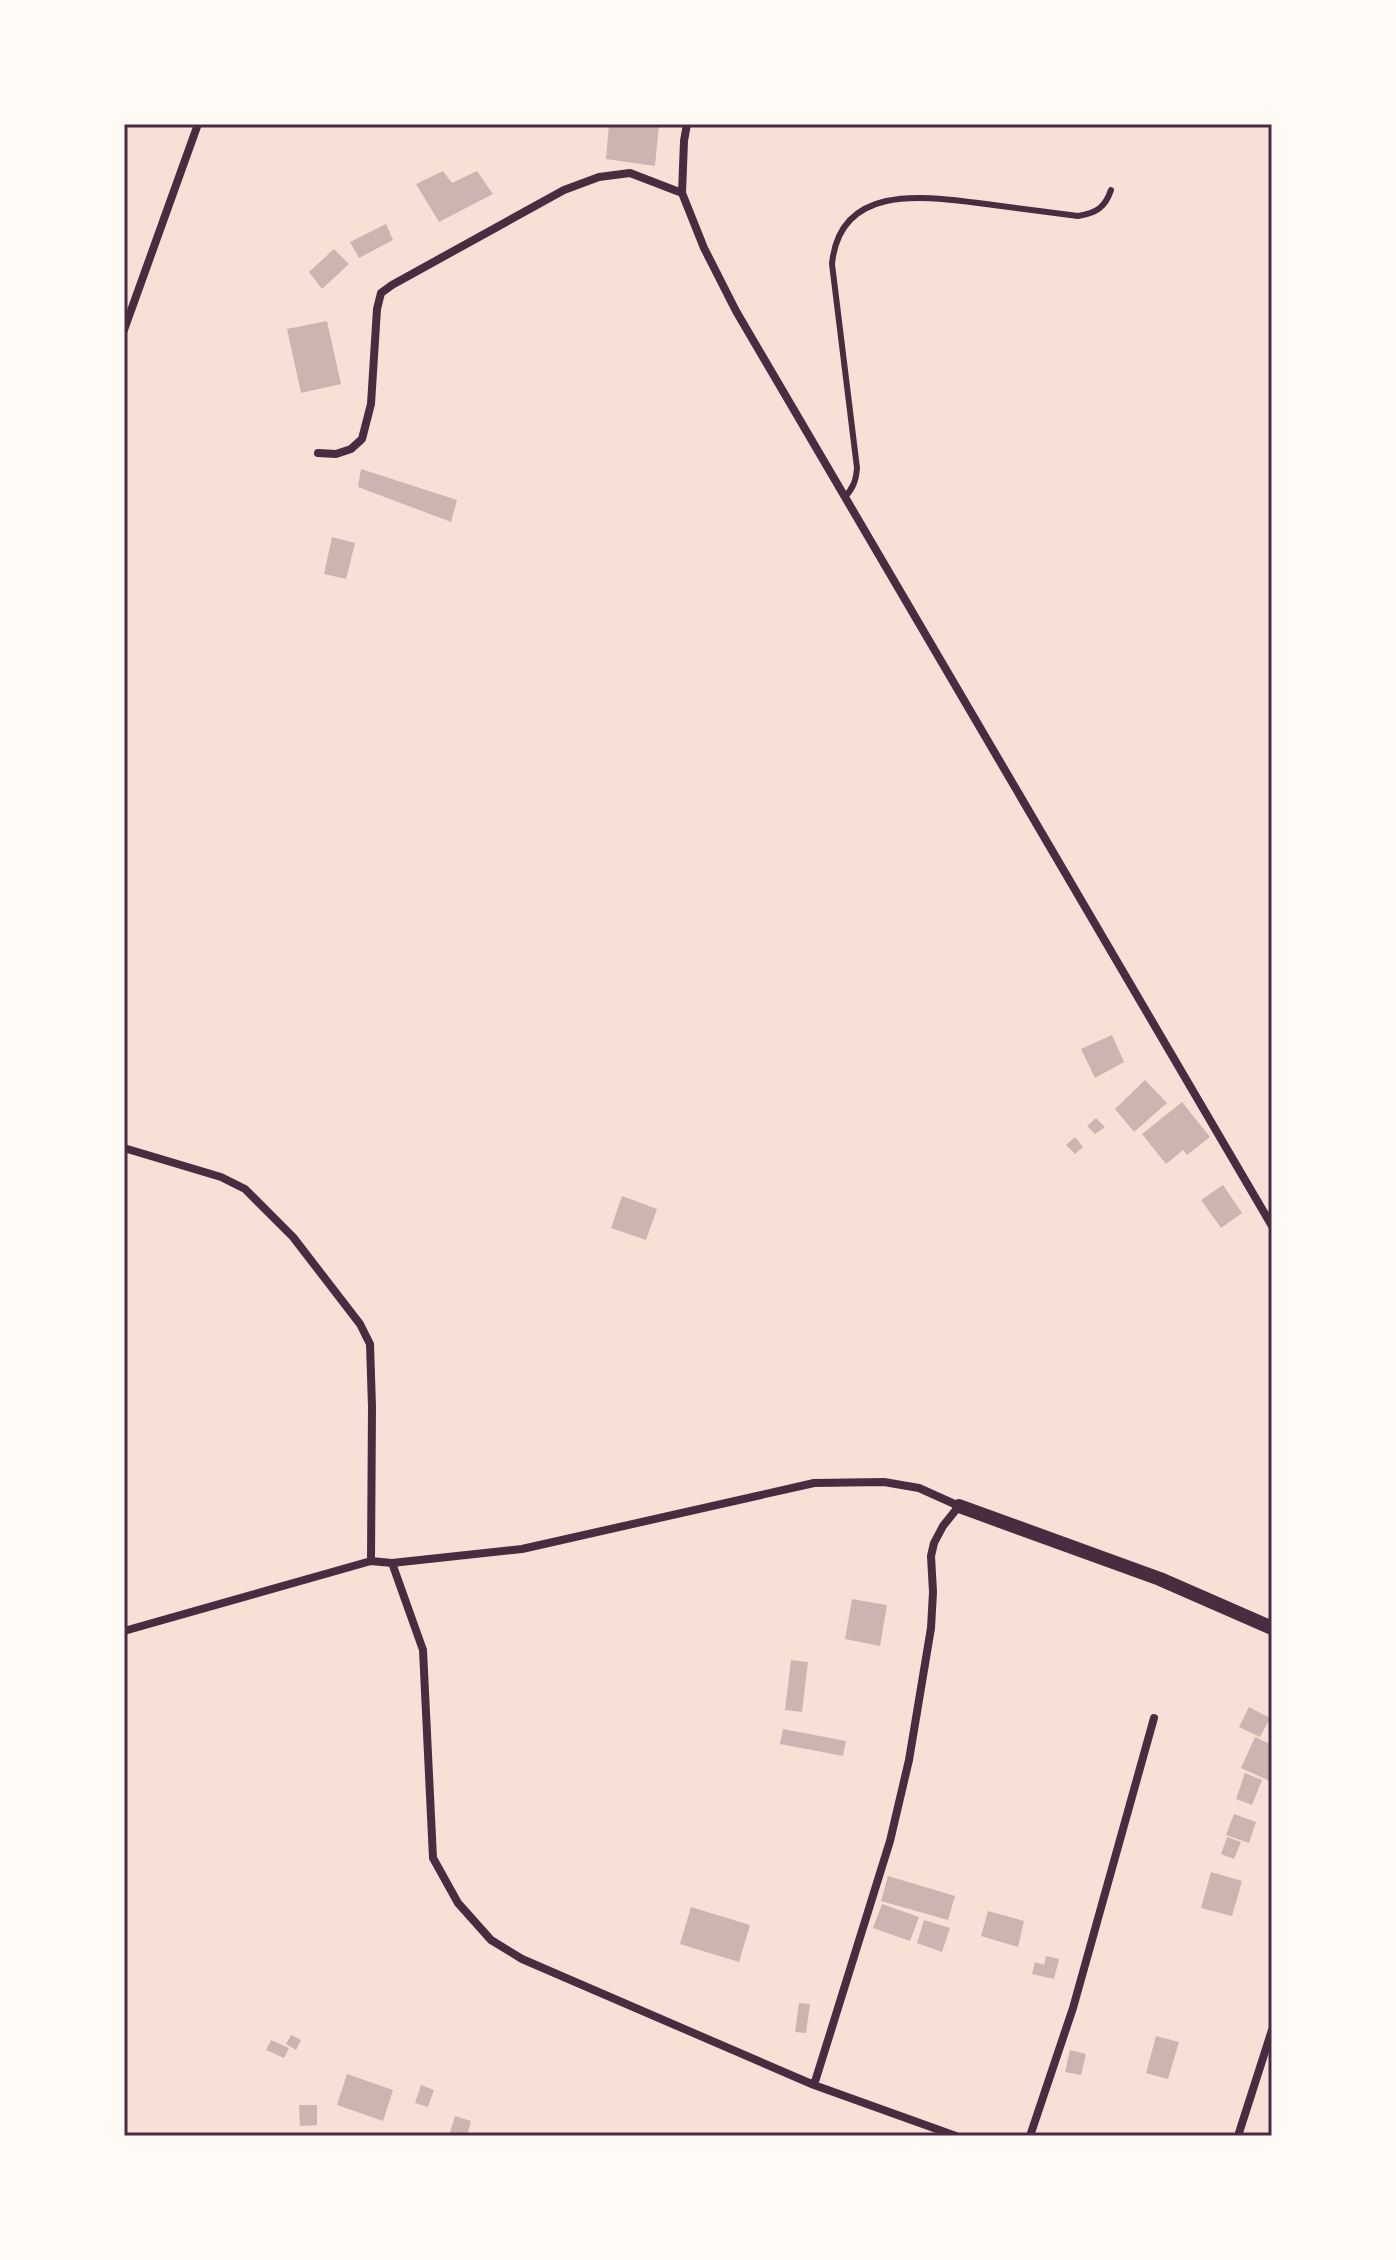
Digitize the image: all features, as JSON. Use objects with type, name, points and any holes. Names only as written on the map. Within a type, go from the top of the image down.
[{"type":"street","points":[[124,330],[198,124]]},
{"type":"street","points":[[687,124],[682,193],[704,248],[736,311],[1272,1226]]},
{"type":"street","points":[[318,453],[336,454],[351,449],[362,439],[371,404],[377,309],[381,293],[392,285],[564,190],[599,177],[630,173],[682,193]]},
{"type":"street","points":[[124,1148],[221,1177],[245,1189],[293,1237],[360,1324],[370,1344],[371,1561]]},
{"type":"street","points":[[124,1631],[371,1561],[392,1563],[522,1549],[814,1483],[884,1482],[919,1488],[959,1506],[1160,1579],[1272,1628]]},
{"type":"street","points":[[814,2085],[890,1841],[909,1760],[931,1628],[931,1556],[934,1543],[959,1506]]},
{"type":"street","points":[[392,1563],[423,1650],[433,1858],[458,1903],[491,1940],[522,1959],[814,2085],[956,2136]]},
{"type":"street","points":[[1030,2136],[1073,2008],[1154,1718]]},
{"type":"street","points":[[1238,2136],[1272,2030]]},
{"type":"lane","points":[[845,497],[852,489],[857,468],[832,264],[840,234],[851,220],[880,202],[922,196],[1078,216],[1101,209],[1111,190]]},
{"type":"building","points":[[609,124],[659,124],[655,166],[606,159]]},
{"type":"building","points":[[443,171],[452,183],[477,171],[493,194],[439,222],[416,184]]},
{"type":"building","points":[[386,224],[393,240],[359,258],[350,242]]},
{"type":"building","points":[[334,249],[349,264],[322,289],[309,272]]},
{"type":"building","points":[[327,321],[341,384],[301,393],[287,329]]},
{"type":"building","points":[[361,469],[457,500],[451,522],[358,487]]},
{"type":"building","points":[[332,537],[355,543],[346,579],[324,574]]},
{"type":"building","points":[[1112,1035],[1124,1062],[1095,1078],[1081,1049]]},
{"type":"building","points":[[1145,1080],[1167,1103],[1134,1132],[1115,1109]]},
{"type":"building","points":[[1182,1102],[1210,1137],[1187,1155],[1183,1150],[1166,1164],[1142,1134]]},
{"type":"building","points":[[1096,1118],[1105,1127],[1095,1134],[1087,1126]]},
{"type":"building","points":[[1075,1137],[1083,1147],[1075,1154],[1066,1145]]},
{"type":"building","points":[[1223,1185],[1242,1213],[1221,1228],[1201,1200]]},
{"type":"building","points":[[622,1196],[657,1209],[646,1240],[611,1228]]},
{"type":"building","points":[[852,1599],[887,1605],[880,1646],[845,1639]]},
{"type":"building","points":[[791,1660],[808,1662],[802,1712],[785,1710]]},
{"type":"building","points":[[1249,1707],[1270,1718],[1260,1737],[1239,1727]]},
{"type":"building","points":[[783,1729],[846,1741],[843,1756],[780,1744]]},
{"type":"building","points":[[1255,1737],[1272,1745],[1272,1782],[1241,1768]]},
{"type":"building","points":[[1245,1773],[1262,1780],[1252,1805],[1236,1799]]},
{"type":"building","points":[[1234,1814],[1256,1822],[1249,1843],[1226,1835]]},
{"type":"building","points":[[1227,1837],[1241,1842],[1234,1859],[1221,1854]]},
{"type":"building","points":[[1211,1872],[1242,1881],[1232,1916],[1201,1908]]},
{"type":"building","points":[[888,1876],[955,1896],[948,1920],[881,1901]]},
{"type":"building","points":[[882,1904],[919,1917],[910,1941],[873,1928]]},
{"type":"building","points":[[691,1907],[750,1925],[739,1962],[680,1944]]},
{"type":"building","points":[[988,1911],[1024,1921],[1018,1947],[981,1936]]},
{"type":"building","points":[[924,1920],[950,1928],[942,1952],[917,1943]]},
{"type":"building","points":[[1046,1956],[1059,1959],[1054,1979],[1032,1974],[1035,1962],[1044,1965]]},
{"type":"building","points":[[799,2003],[810,2004],[806,2033],[795,2032]]},
{"type":"building","points":[[291,2035],[301,2040],[296,2050],[286,2044]]},
{"type":"building","points":[[1156,2036],[1179,2042],[1168,2079],[1146,2073]]},
{"type":"building","points":[[271,2040],[289,2048],[284,2058],[266,2050]]},
{"type":"building","points":[[1070,2050],[1086,2054],[1081,2075],[1065,2072]]},
{"type":"building","points":[[347,2074],[393,2090],[383,2121],[337,2105]]},
{"type":"building","points":[[421,2085],[434,2090],[428,2107],[415,2103]]},
{"type":"building","points":[[299,2105],[317,2105],[317,2125],[300,2126]]},
{"type":"building","points":[[455,2116],[471,2121],[467,2136],[449,2136]]}]
